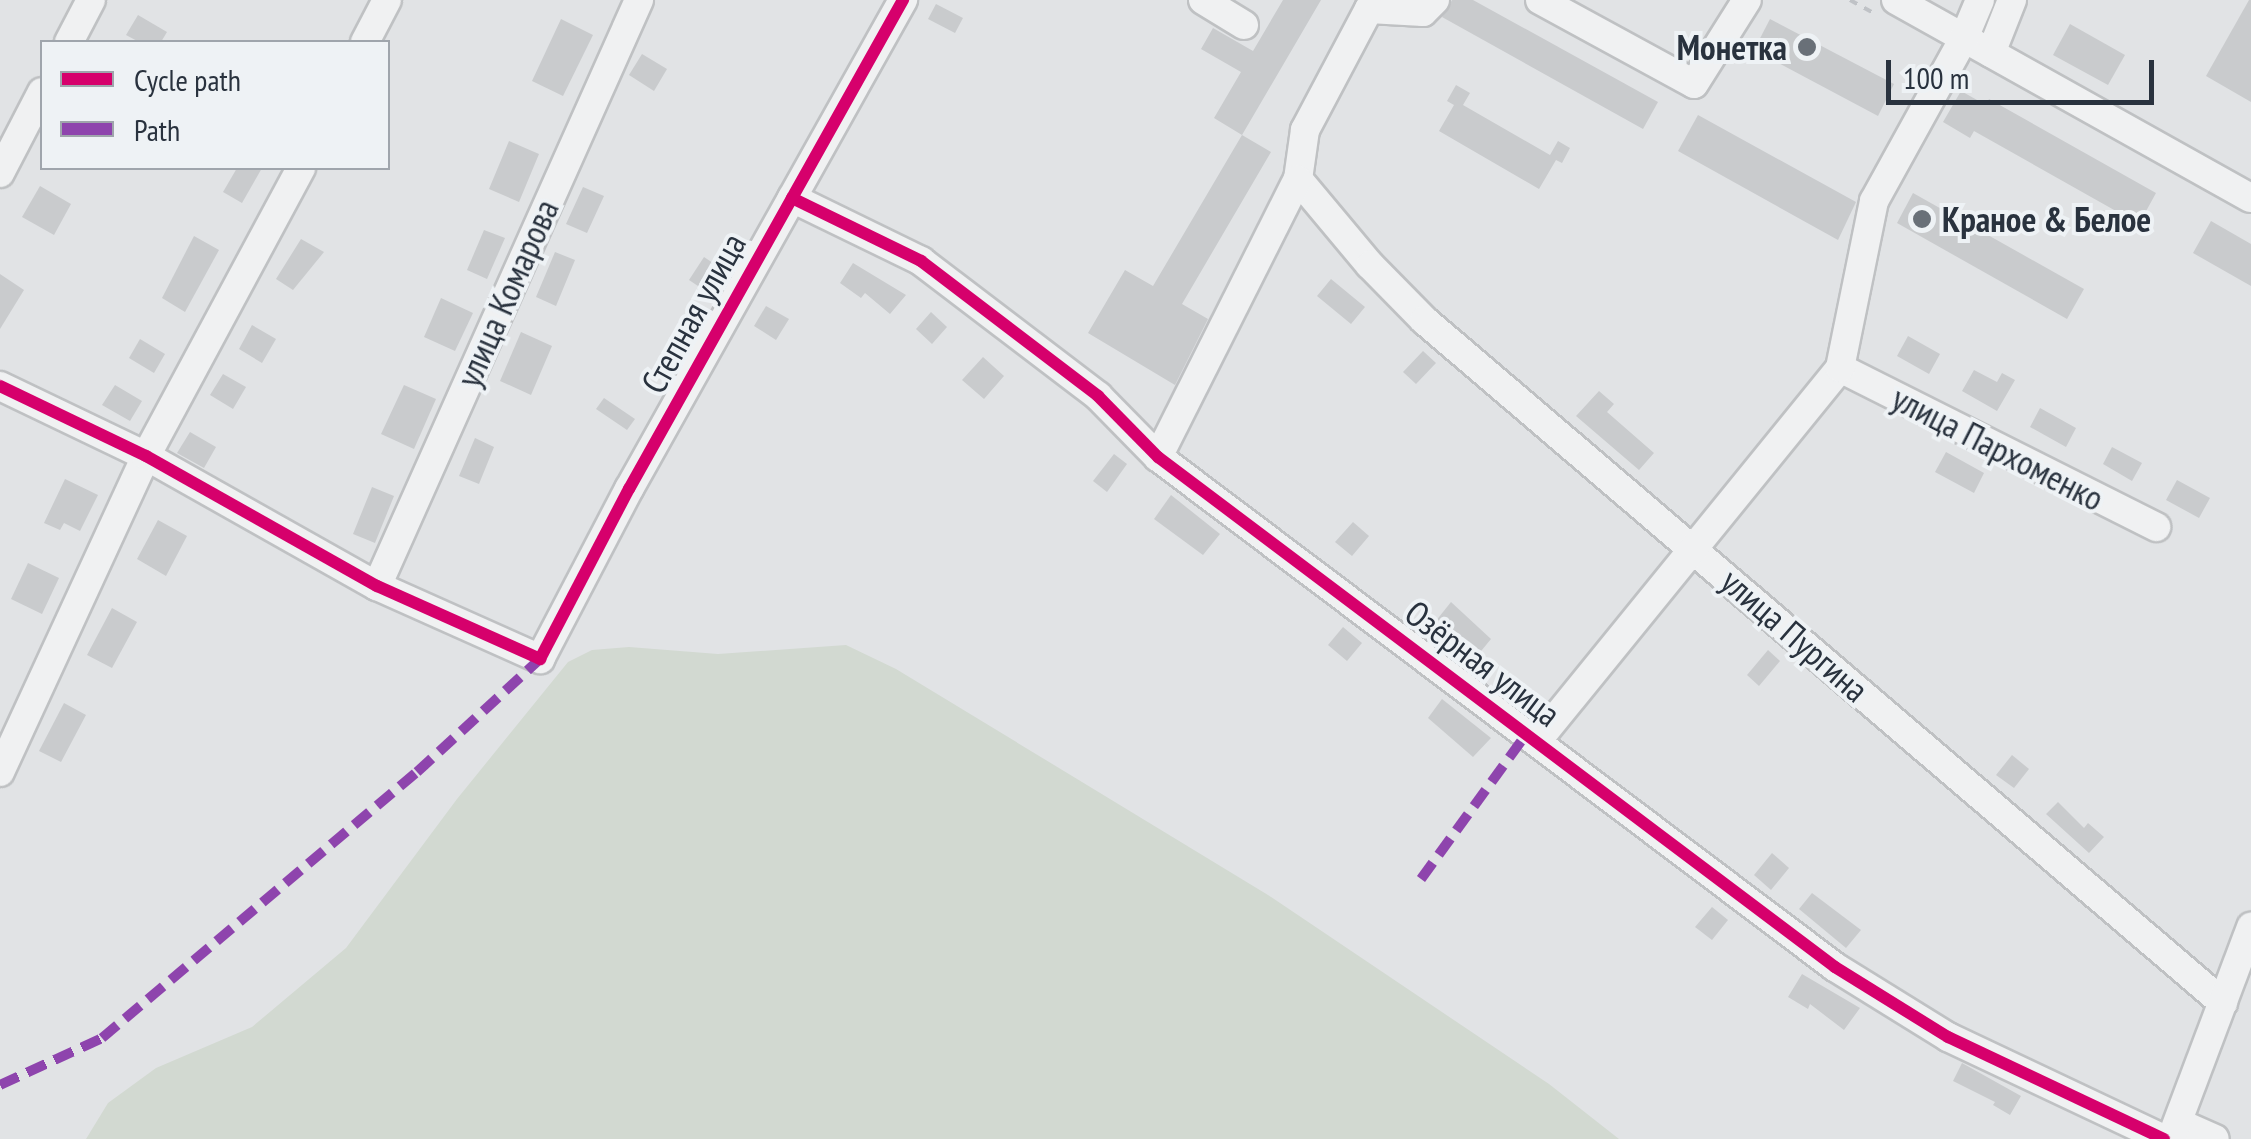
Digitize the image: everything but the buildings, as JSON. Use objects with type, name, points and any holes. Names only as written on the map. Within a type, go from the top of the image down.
[{"type":"street","points":[[70,40],[91,0]]},
{"type":"street","points":[[366,40],[386,0]]},
{"type":"street","name":"улица Комарова","points":[[377,586],[639,0]]},
{"type":"street","name":"Степная улица","points":[[377,586],[540,658],[903,0]]},
{"type":"street","points":[[1203,0],[1244,25]]},
{"type":"street","points":[[1158,457],[1298,179],[1305,130],[1369,9],[1423,12],[1435,0]]},
{"type":"street","points":[[1540,0],[1694,84],[1747,0]]},
{"type":"street","points":[[1896,0],[2251,198]]},
{"type":"street","points":[[1537,741],[1840,368],[1874,201],[1964,38],[1980,0]]},
{"type":"street","points":[[1991,53],[2012,0]]},
{"type":"street","points":[[0,174],[40,96]]},
{"type":"street","points":[[0,772],[146,456],[301,170]]},
{"type":"street","name":"улица Пургина","points":[[1298,179],[1370,265],[1424,320],[2223,1003]]},
{"type":"street","name":"Озёрная улица","points":[[792,198],[920,261],[1098,396],[1158,457],[1835,967],[1948,1037],[2171,1134],[2215,1139]]},
{"type":"street","name":"улица Пархоменко","points":[[1840,368],[2156,527]]},
{"type":"street","points":[[0,386],[146,456],[377,586]]},
{"type":"street","points":[[2171,1134],[2251,926]]},
{"type":"shaded area","points":[[846,645],[896,669],[1268,895],[1549,1084],[1619,1139],[86,1139],[108,1103],[156,1068],[252,1027],[346,948],[457,799],[568,662],[592,650],[629,647],[718,654]]},
{"type":"marked path","points":[[0,1085],[102,1038],[417,772],[540,659]]},
{"type":"marked path","points":[[1421,879],[1527,733]]},
{"type":"cycle path","points":[[0,386],[146,456],[377,586],[540,659],[629,489],[903,0]]},
{"type":"cycle path","points":[[792,198],[921,261],[1098,396],[1158,457],[1835,967],[1948,1037],[2164,1139]]},
{"type":"place","name":"Монетка","points":[[1807,47]]},
{"type":"place","name":"Краное & Белое","points":[[1922,219]]}]
